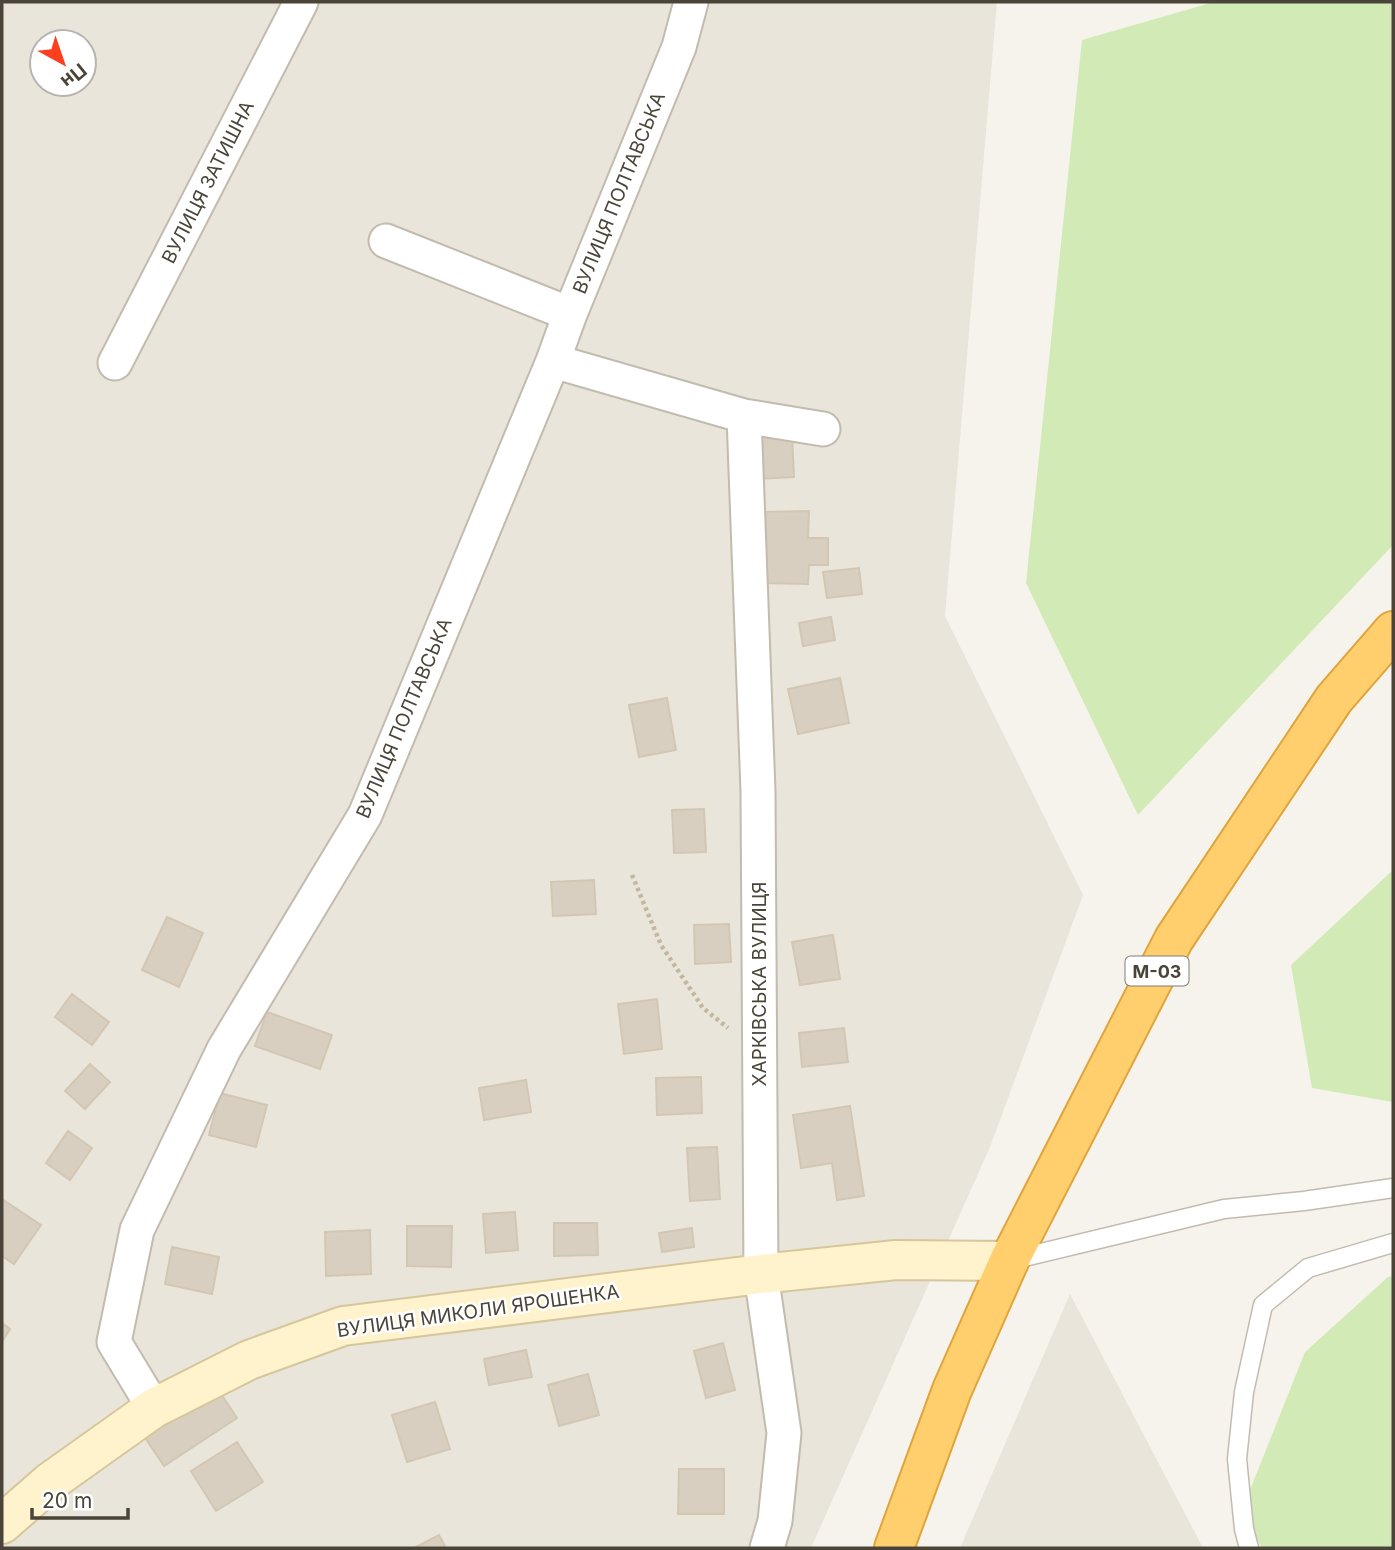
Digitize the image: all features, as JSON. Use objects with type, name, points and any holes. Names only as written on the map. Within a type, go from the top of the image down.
[{"type":"highway","name":"М-03","points":[[894,1548],[952,1390],[1009,1261],[1174,939],[1334,699],[1393,631]]},
{"type":"street","name":"ВУЛИЦЯ ЗАТИШНА","points":[[115,363],[302,2]]},
{"type":"street","name":"ВУЛИЦЯ ПОЛТАВСЬКА","points":[[154,1408],[114,1342],[137,1230],[224,1049],[365,815],[553,361],[679,47],[691,2]]},
{"type":"street","points":[[386,241],[570,314]]},
{"type":"street","points":[[553,361],[744,416],[823,429]]},
{"type":"street","name":"ХАРКІВСЬКА ВУЛИЦЯ","points":[[744,416],[758,791],[761,1274],[785,1433],[775,1521],[767,1548]]},
{"type":"street","name":"ВУЛИЦЯ МИКОЛИ ЯРОШЕНКА","points":[[2,1524],[50,1482],[154,1408],[248,1360],[343,1326],[896,1260],[1009,1261]]},
{"type":"lane","points":[[1009,1261],[1224,1209],[1393,1188]]},
{"type":"lane","points":[[1250,1548],[1244,1529],[1237,1459],[1244,1392],[1263,1306],[1308,1268],[1393,1242]]},
{"type":"path","points":[[632,875],[661,945],[703,1008],[759,1052]]},
{"type":"shaded area","points":[[2,2],[997,2],[945,616],[1083,895],[990,1147],[811,1548],[2,1548]]},
{"type":"shaded area","points":[[1070,1294],[1203,1548],[960,1548]]},
{"type":"green space","points":[[1214,2],[1393,2],[1393,545],[1138,815],[1026,583],[1082,40]]},
{"type":"green space","points":[[1393,870],[1393,1102],[1312,1088],[1291,965]]},
{"type":"green space","points":[[1393,1276],[1393,1548],[1262,1548],[1242,1510],[1305,1352],[1388,1277]]},
{"type":"building","points":[[792,435],[794,477],[758,479],[756,437]]},
{"type":"building","points":[[809,511],[808,538],[828,538],[828,565],[809,565],[808,584],[763,583],[763,512]]},
{"type":"building","points":[[859,568],[862,594],[827,598],[823,572]]},
{"type":"building","points":[[831,617],[835,640],[803,646],[799,623]]},
{"type":"building","points":[[840,678],[849,723],[798,734],[788,689]]},
{"type":"building","points":[[667,698],[676,750],[639,757],[629,705]]},
{"type":"building","points":[[704,809],[706,852],[674,853],[672,810]]},
{"type":"building","points":[[594,880],[596,914],[553,916],[551,882]]},
{"type":"building","points":[[167,917],[203,933],[179,987],[142,970]]},
{"type":"building","points":[[729,924],[731,962],[695,964],[694,925]]},
{"type":"building","points":[[833,935],[840,979],[800,985],[792,942]]},
{"type":"building","points":[[72,994],[109,1022],[92,1045],[55,1017]]},
{"type":"building","points":[[657,999],[662,1049],[624,1054],[618,1004]]},
{"type":"building","points":[[267,1012],[332,1035],[320,1069],[255,1046]]},
{"type":"building","points":[[844,1028],[848,1062],[802,1067],[799,1033]]},
{"type":"building","points":[[90,1064],[110,1082],[85,1109],[65,1091]]},
{"type":"building","points":[[701,1077],[702,1113],[657,1115],[656,1078]]},
{"type":"building","points":[[526,1080],[531,1112],[484,1120],[479,1088]]},
{"type":"building","points":[[220,1093],[267,1105],[256,1147],[209,1135]]},
{"type":"building","points":[[850,1106],[864,1196],[837,1200],[832,1163],[801,1168],[793,1115]]},
{"type":"building","points":[[68,1131],[92,1148],[70,1180],[46,1163]]},
{"type":"building","points":[[717,1147],[720,1199],[690,1201],[687,1148]]},
{"type":"building","points":[[2,1199],[41,1225],[14,1264],[2,1256]]},
{"type":"building","points":[[515,1212],[518,1250],[486,1253],[483,1214]]},
{"type":"building","points":[[554,1223],[597,1223],[598,1255],[554,1256]]},
{"type":"building","points":[[407,1226],[452,1226],[451,1267],[407,1266]]},
{"type":"building","points":[[692,1228],[694,1247],[662,1252],[659,1233]]},
{"type":"building","points":[[370,1230],[371,1274],[326,1276],[325,1232]]},
{"type":"building","points":[[172,1247],[219,1257],[212,1294],[165,1284]]},
{"type":"building","points":[[2,1323],[10,1329],[2,1342]]},
{"type":"building","points":[[723,1343],[735,1390],[706,1398],[694,1351]]},
{"type":"building","points":[[526,1350],[532,1377],[489,1385],[484,1359]]},
{"type":"building","points":[[588,1374],[599,1415],[559,1426],[548,1385]]},
{"type":"building","points":[[217,1388],[237,1418],[164,1466],[144,1436]]},
{"type":"building","points":[[435,1402],[450,1449],[407,1462],[392,1415]]},
{"type":"building","points":[[237,1442],[263,1482],[216,1511],[191,1471]]},
{"type":"building","points":[[679,1469],[724,1469],[724,1514],[678,1514]]},
{"type":"building","points":[[439,1535],[446,1548],[414,1548]]}]
